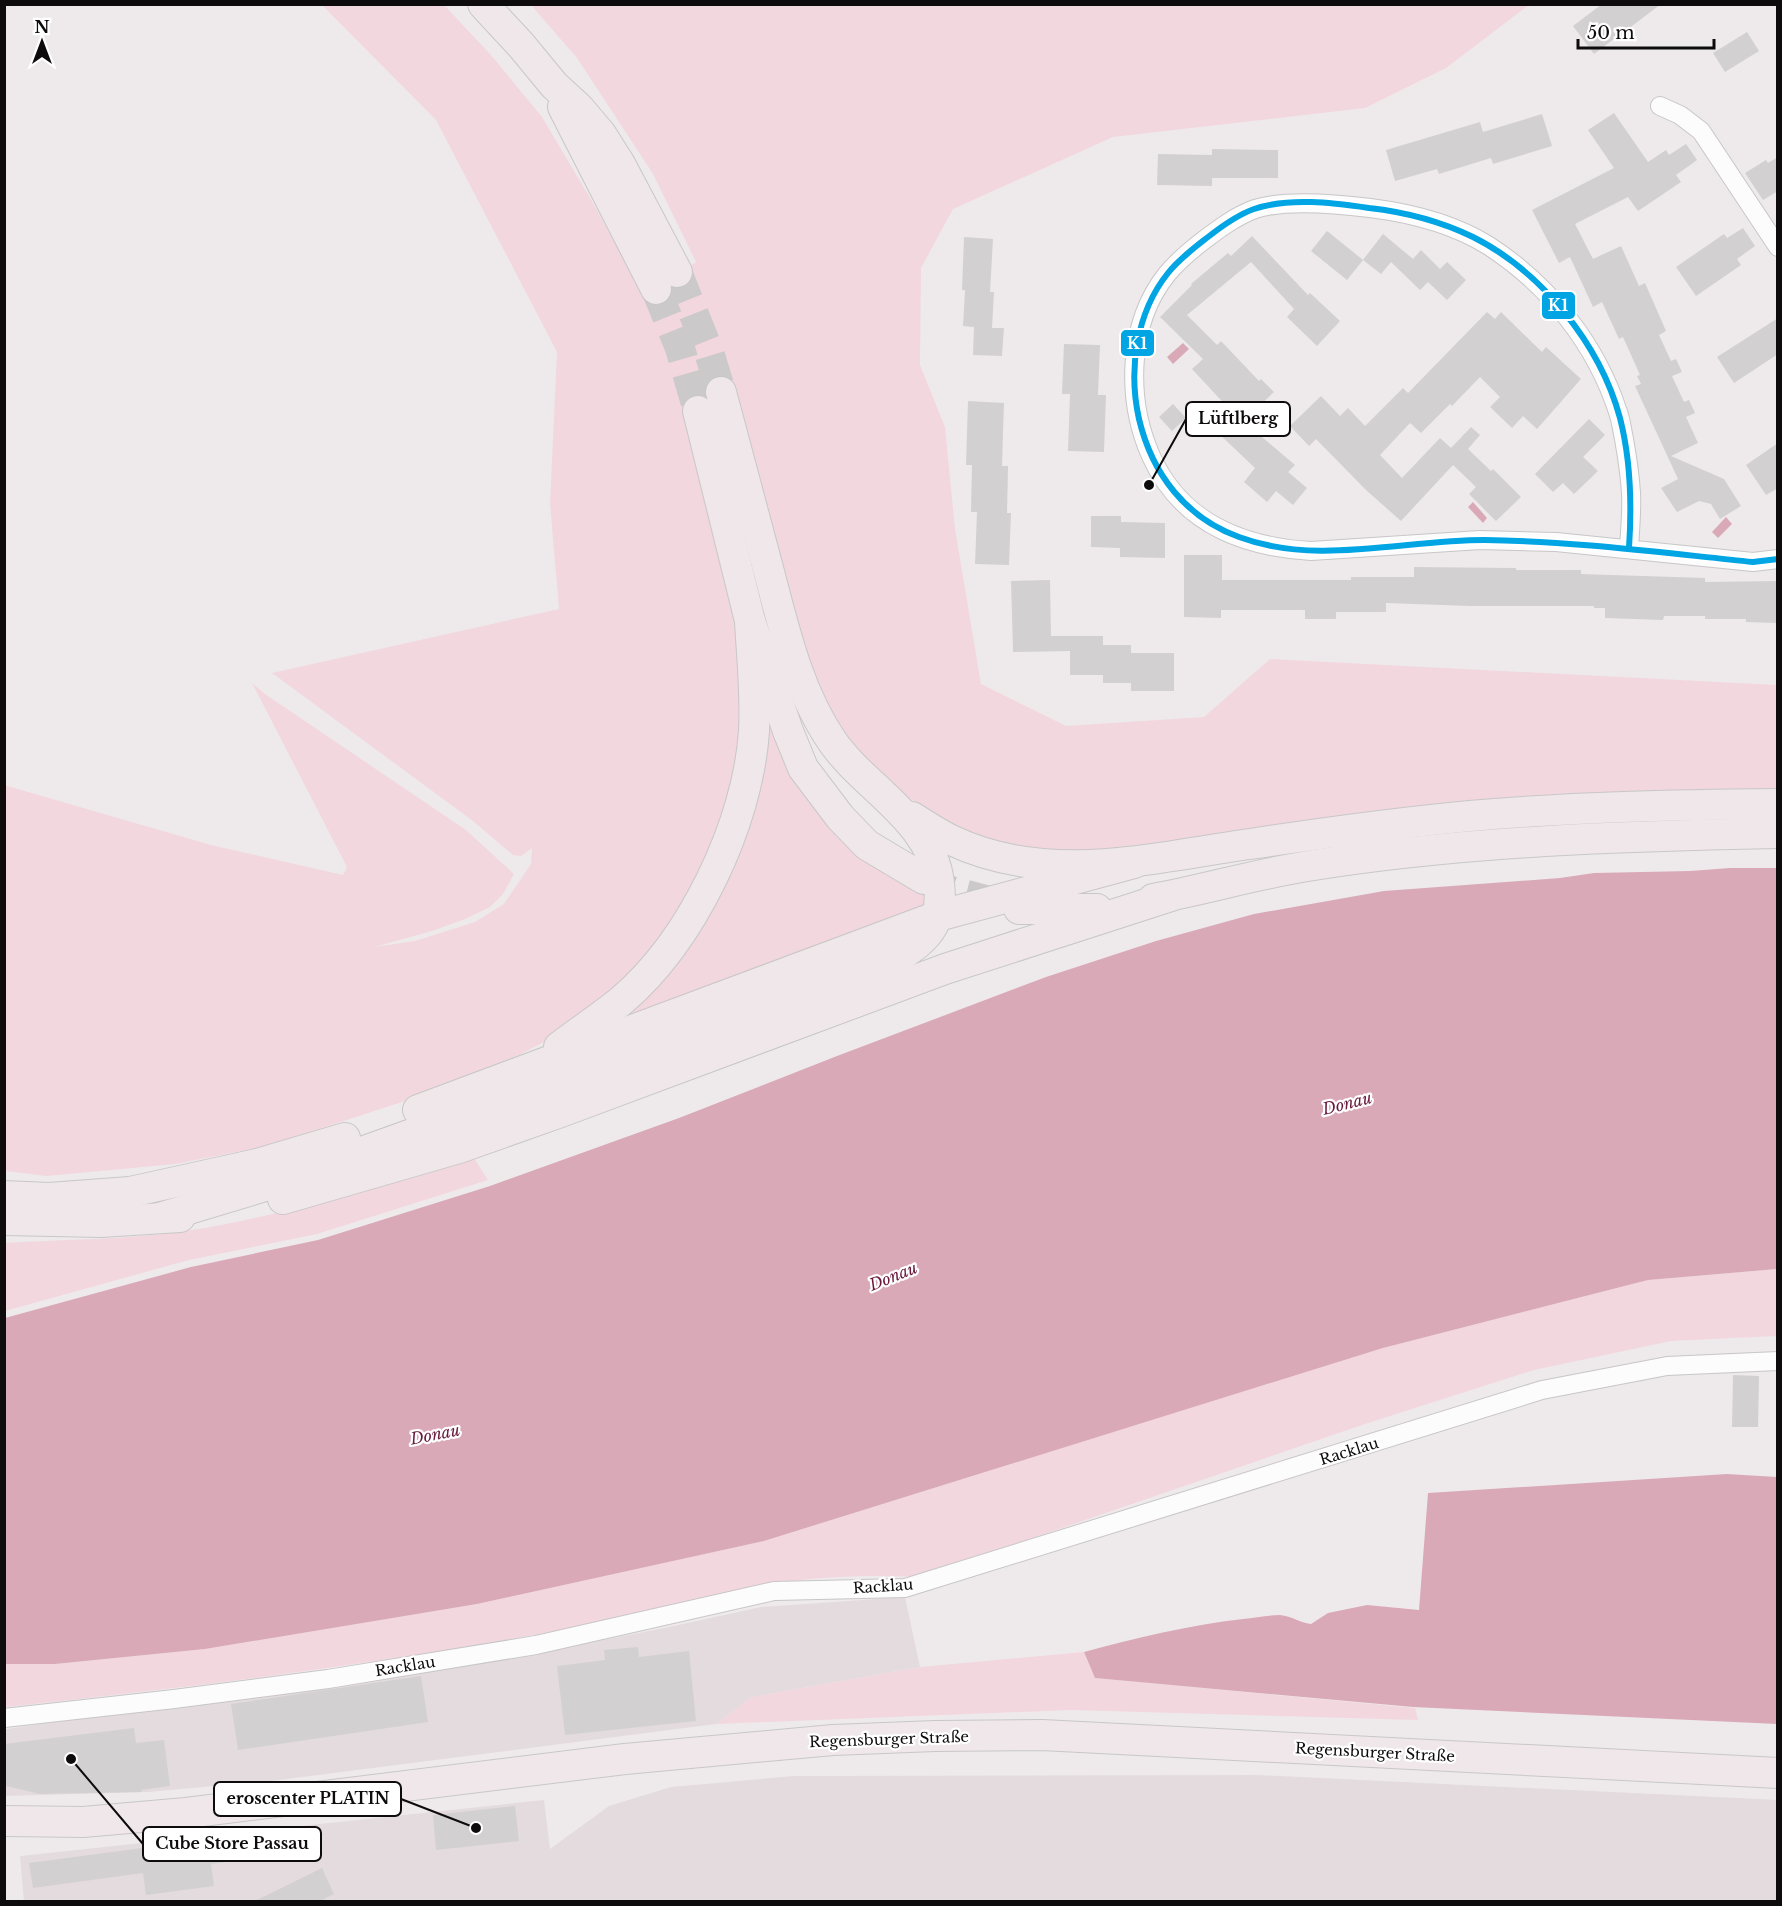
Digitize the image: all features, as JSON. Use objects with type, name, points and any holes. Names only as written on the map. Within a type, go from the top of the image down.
[{"type":"main road","points":[[483,4],[554,85],[571,123],[667,280]]},
{"type":"main road","points":[[159,1218],[272,1184],[884,965],[921,943],[930,932],[938,916],[940,883],[936,867],[920,834],[897,808],[854,768],[832,741],[819,720],[797,672],[709,401],[750,621],[754,696],[752,743],[736,819],[717,868],[702,897],[680,933],[653,968],[622,1000],[555,1050],[481,1086]]},
{"type":"main road","points":[[750,621],[803,768],[840,817],[867,844],[924,879]]},
{"type":"main road","points":[[897,808],[951,840],[987,853],[1015,860],[1073,867],[1134,863],[1249,844],[1470,816],[1666,806],[1778,804]]},
{"type":"main road","points":[[4,1220],[101,1222],[184,1217],[275,1201],[459,1148],[945,969],[1171,896],[1235,880],[1312,865],[1508,843],[1778,833]]},
{"type":"main road","points":[[4,1196],[50,1198],[130,1192],[257,1164],[343,1139],[938,916],[1134,863]]},
{"type":"main road","points":[[1019,909],[1087,910],[1171,896]]},
{"type":"main road","name":"Regensburger Straße","points":[[4,1821],[83,1822],[186,1813],[625,1759],[833,1740],[935,1736],[1042,1735],[1778,1773]]},
{"type":"street","points":[[1660,106],[1680,115],[1701,130],[1778,247]]},
{"type":"street","points":[[1629,548],[1631,493],[1626,452],[1619,414],[1603,376],[1583,338],[1568,316],[1526,275],[1489,246],[1429,220],[1381,209],[1348,205],[1277,205],[1258,208],[1231,221],[1197,245],[1169,272],[1146,312],[1135,358],[1133,386],[1142,437],[1157,469],[1188,508],[1234,537],[1285,550],[1311,551],[1480,540],[1556,542],[1753,562],[1778,560]]},
{"type":"street","name":"Racklau","points":[[4,1718],[328,1679],[525,1647],[774,1591],[905,1588],[1542,1390],[1667,1366],[1778,1361]]},
{"type":"shaded area","points":[[322,5],[444,5],[491,55],[542,117],[593,203],[644,297],[696,262],[653,174],[577,58],[531,5],[1529,5],[1446,68],[1365,108],[1113,137],[953,209],[921,268],[920,365],[945,427],[955,529],[981,684],[1066,726],[1204,717],[1270,659],[1777,685],[1777,789],[1474,804],[1305,820],[1178,842],[1088,851],[1030,848],[991,841],[954,825],[907,797],[839,732],[699,453],[748,683],[729,818],[699,880],[661,935],[628,977],[563,1032],[519,1055],[402,1102],[267,1146],[175,1164],[47,1176],[5,1171],[4,785],[211,845],[343,875],[347,867],[252,683],[466,830],[514,874],[503,894],[490,907],[432,931],[374,947],[415,941],[475,922],[504,904],[531,864],[532,848],[521,856],[513,855],[473,821],[272,673],[559,609],[550,504],[557,352],[436,120]]},
{"type":"shaded area","points":[[763,706],[786,753],[927,893],[926,912],[586,1038],[693,932]]},
{"type":"shaded area","points":[[474,1158],[488,1180],[317,1234],[189,1260],[5,1311],[5,1243],[141,1236],[223,1225],[331,1199]]},
{"type":"shaded area","points":[[1777,1269],[1777,1336],[1671,1341],[1534,1370],[1365,1424],[919,1577],[847,1577],[793,1581],[715,1595],[594,1623],[468,1647],[336,1667],[5,1707],[4,1664],[55,1664],[205,1649],[477,1604],[764,1541],[1383,1348],[1648,1280]]},
{"type":"shaded area","points":[[905,1597],[920,1667],[752,1697],[716,1724],[271,1781],[148,1792],[5,1796],[4,1730],[7,1729],[496,1661],[761,1607]]},
{"type":"shaded area","points":[[1084,1652],[1095,1678],[1415,1708],[1418,1720],[1070,1710],[716,1724],[752,1697],[920,1667]]},
{"type":"shaded area","points":[[1258,1775],[1778,1800],[1777,1902],[24,1902],[20,1856],[544,1800],[550,1849],[609,1806],[671,1787],[794,1776]]},
{"type":"water","points":[[1183,343],[1189,349],[1173,364],[1167,357]]},
{"type":"water","points":[[1473,502],[1487,518],[1483,523],[1468,507]]},
{"type":"water","points":[[1726,517],[1732,524],[1718,538],[1712,532]]},
{"type":"water","name":"Donau","points":[[1777,868],[1777,1269],[1648,1280],[1383,1348],[764,1541],[477,1604],[205,1649],[55,1664],[5,1664],[5,1318],[191,1267],[318,1240],[490,1186],[679,1118],[1046,977],[1156,941],[1254,914],[1384,891],[1560,878],[1594,873]]},
{"type":"water","points":[[1727,1474],[1777,1477],[1777,1724],[1413,1707],[1095,1678],[1084,1652],[1183,1628],[1266,1616],[1280,1615],[1311,1624],[1328,1613],[1367,1605],[1419,1610],[1428,1493]]},
{"type":"building","points":[[1602,4],[1661,4],[1628,29],[1630,33],[1618,42],[1615,38],[1594,54],[1573,26]]},
{"type":"building","points":[[1747,32],[1759,51],[1725,72],[1713,53]]},
{"type":"building","points":[[1614,113],[1648,162],[1666,150],[1669,155],[1686,144],[1697,160],[1676,175],[1681,182],[1638,211],[1628,197],[1575,224],[1593,259],[1621,246],[1639,286],[1645,283],[1666,331],[1659,335],[1671,361],[1676,359],[1682,372],[1672,376],[1684,402],[1689,400],[1695,413],[1686,417],[1698,443],[1671,456],[1724,479],[1741,506],[1720,519],[1711,504],[1699,501],[1677,512],[1661,488],[1678,479],[1635,386],[1641,384],[1637,376],[1640,375],[1623,337],[1619,339],[1602,302],[1593,307],[1570,257],[1559,263],[1532,210],[1614,168],[1588,130]]},
{"type":"building","points":[[1542,114],[1552,146],[1493,164],[1491,158],[1439,174],[1437,169],[1395,181],[1386,150],[1480,122],[1483,132]]},
{"type":"building","points":[[1212,149],[1278,150],[1278,178],[1212,178],[1212,186],[1157,185],[1158,154],[1212,155]]},
{"type":"building","points":[[1778,157],[1778,191],[1763,200],[1745,173],[1766,160],[1768,163]]},
{"type":"building","points":[[1743,228],[1755,246],[1737,259],[1741,265],[1696,296],[1676,267],[1724,234],[1727,238]]},
{"type":"building","points":[[1327,231],[1363,260],[1347,280],[1311,251]]},
{"type":"building","points":[[1383,234],[1413,259],[1421,250],[1440,269],[1447,262],[1466,280],[1447,300],[1428,282],[1420,290],[1391,262],[1381,274],[1363,260]]},
{"type":"building","points":[[1252,236],[1308,295],[1310,293],[1340,321],[1317,346],[1287,317],[1294,309],[1251,262],[1187,315],[1217,345],[1221,341],[1259,381],[1261,379],[1274,392],[1256,409],[1268,420],[1256,432],[1295,465],[1288,472],[1307,488],[1293,505],[1276,491],[1267,502],[1244,482],[1255,468],[1215,430],[1232,412],[1192,369],[1203,359],[1160,317],[1191,284],[1228,253],[1231,256]]},
{"type":"building","points":[[964,237],[993,239],[990,292],[994,292],[992,328],[1004,328],[1002,356],[973,355],[974,327],[963,326]]},
{"type":"building","points":[[1487,312],[1495,319],[1501,312],[1542,352],[1546,347],[1581,379],[1537,429],[1523,416],[1512,428],[1490,407],[1500,397],[1480,377],[1421,433],[1410,423],[1380,455],[1402,478],[1440,438],[1451,448],[1471,427],[1480,435],[1468,449],[1491,471],[1493,469],[1521,497],[1496,521],[1469,494],[1476,487],[1453,465],[1401,521],[1366,490],[1316,439],[1309,446],[1290,426],[1321,396],[1340,416],[1348,408],[1365,426],[1403,388],[1408,393]]},
{"type":"building","points":[[1778,318],[1778,354],[1734,383],[1717,357]]},
{"type":"building","points":[[1064,344],[1100,345],[1098,395],[1106,395],[1104,452],[1068,451],[1070,394],[1062,394]]},
{"type":"building","points":[[968,401],[1004,403],[1002,466],[1008,466],[1007,513],[1011,513],[1009,565],[975,564],[977,512],[971,512],[972,465],[966,465]]},
{"type":"building","points":[[1173,404],[1186,418],[1172,431],[1159,417]]},
{"type":"building","points":[[1589,419],[1605,435],[1583,457],[1598,471],[1574,494],[1563,483],[1553,492],[1535,474]]},
{"type":"building","points":[[1778,443],[1778,488],[1766,495],[1746,465]]},
{"type":"building","points":[[1091,516],[1121,516],[1121,522],[1165,523],[1165,558],[1120,557],[1120,548],[1091,547]]},
{"type":"building","points":[[1184,555],[1222,555],[1222,580],[1351,580],[1351,577],[1414,577],[1414,567],[1581,570],[1581,574],[1705,578],[1705,582],[1778,581],[1778,623],[1746,622],[1746,619],[1705,619],[1705,616],[1664,616],[1663,620],[1605,618],[1605,608],[1594,608],[1594,606],[1386,603],[1386,612],[1336,612],[1336,619],[1305,619],[1305,610],[1221,610],[1221,618],[1184,617]]},
{"type":"building","points":[[1050,580],[1051,636],[1103,636],[1103,645],[1131,645],[1131,653],[1174,653],[1174,691],[1131,691],[1131,683],[1103,683],[1103,675],[1070,675],[1070,651],[1013,652],[1011,581]]},
{"type":"building","points":[[1733,1375],[1759,1376],[1758,1427],[1732,1427]]},
{"type":"building","points":[[638,1647],[639,1657],[689,1651],[696,1721],[565,1735],[557,1666],[605,1660],[604,1650]]},
{"type":"building","points":[[421,1676],[428,1722],[238,1750],[231,1704]]},
{"type":"building","points":[[134,1728],[136,1743],[164,1740],[170,1786],[141,1790],[142,1792],[40,1794],[6,1786],[4,1744]]},
{"type":"building","points":[[515,1806],[519,1841],[436,1850],[433,1815]]},
{"type":"building","points":[[317,1825],[321,1849],[211,1864],[214,1886],[146,1895],[143,1873],[33,1888],[29,1863]]},
{"type":"building","points":[[322,1868],[334,1894],[318,1902],[253,1902]]},
{"type":"tunnel","points":[[677,272],[709,352],[721,392]]},
{"type":"tunnel","points":[[656,289],[680,348],[698,411]]},
{"type":"tunnel","points":[[924,879],[951,891],[1001,904]]},
{"type":"transit line","name":"K1","points":[[1629,548],[1630,499],[1626,450],[1620,418],[1611,390],[1598,363],[1583,337],[1544,290],[1522,269],[1473,237],[1435,222],[1382,210],[1312,202],[1268,205],[1230,221],[1192,250],[1168,273],[1148,306],[1137,343],[1134,381],[1139,419],[1145,439],[1162,475],[1187,506],[1220,529],[1239,537],[1299,550],[1329,551],[1484,540],[1585,545],[1753,562],[1778,559]]},
{"type":"place","name":"Lüftlberg","points":[[1149,485]]},
{"type":"place","name":"Cube Store Passau","points":[[71,1759]]},
{"type":"place","name":"eroscenter PLATIN","points":[[476,1828]]}]
